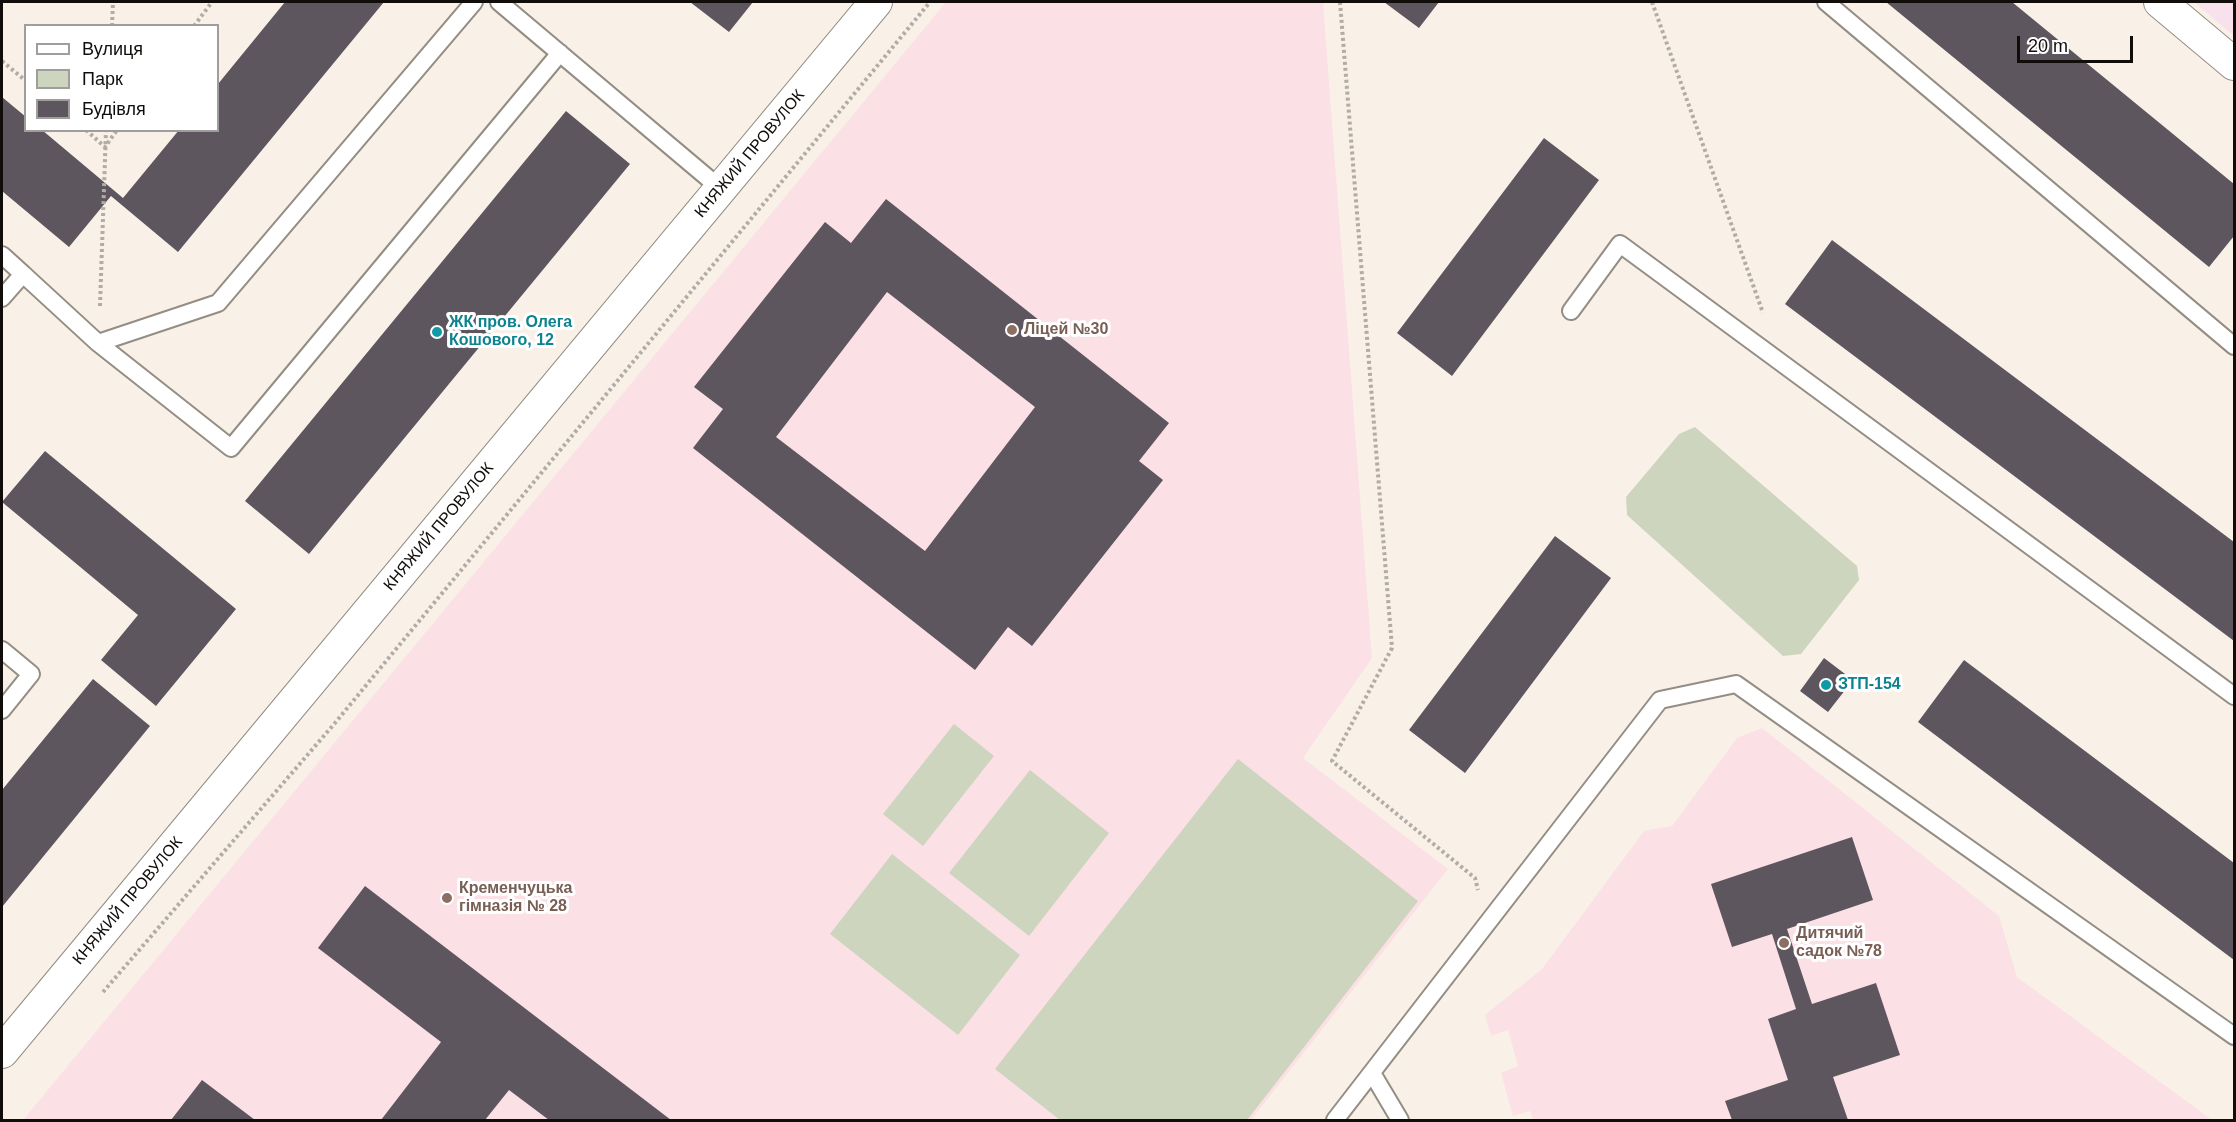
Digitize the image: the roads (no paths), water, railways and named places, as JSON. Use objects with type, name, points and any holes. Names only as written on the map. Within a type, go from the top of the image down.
[{"type":"street","name":"КНЯЖИЙ ПРОВУЛОК","points":[[2,1052],[876,2]]},
{"type":"street","points":[[2160,2],[2235,64]]},
{"type":"lane","points":[[98,343],[218,303],[474,2]]},
{"type":"lane","points":[[499,2],[721,189]]},
{"type":"lane","points":[[1826,2],[2235,346]]},
{"type":"lane","points":[[2,255],[98,343],[231,448],[560,53]]},
{"type":"lane","points":[[1571,311],[1620,244],[2235,696]]},
{"type":"lane","points":[[2,298],[23,274]]},
{"type":"lane","points":[[2,650],[31,674],[2,710]]},
{"type":"lane","points":[[1335,1120],[1660,700],[1736,684],[2235,1036]]},
{"type":"lane","points":[[1372,1073],[1400,1120]]},
{"type":"place","name":"Ліцей №30","points":[[1012,330]]},
{"type":"place","name":"ЖК пров. Олега Кошового, 12","points":[[437,332]]},
{"type":"place","name":"ЗТП-154","points":[[1826,685]]},
{"type":"place","name":"Кременчуцька гімназія № 28","points":[[447,898]]},
{"type":"place","name":"Дитячий садок №78","points":[[1784,943]]}]
